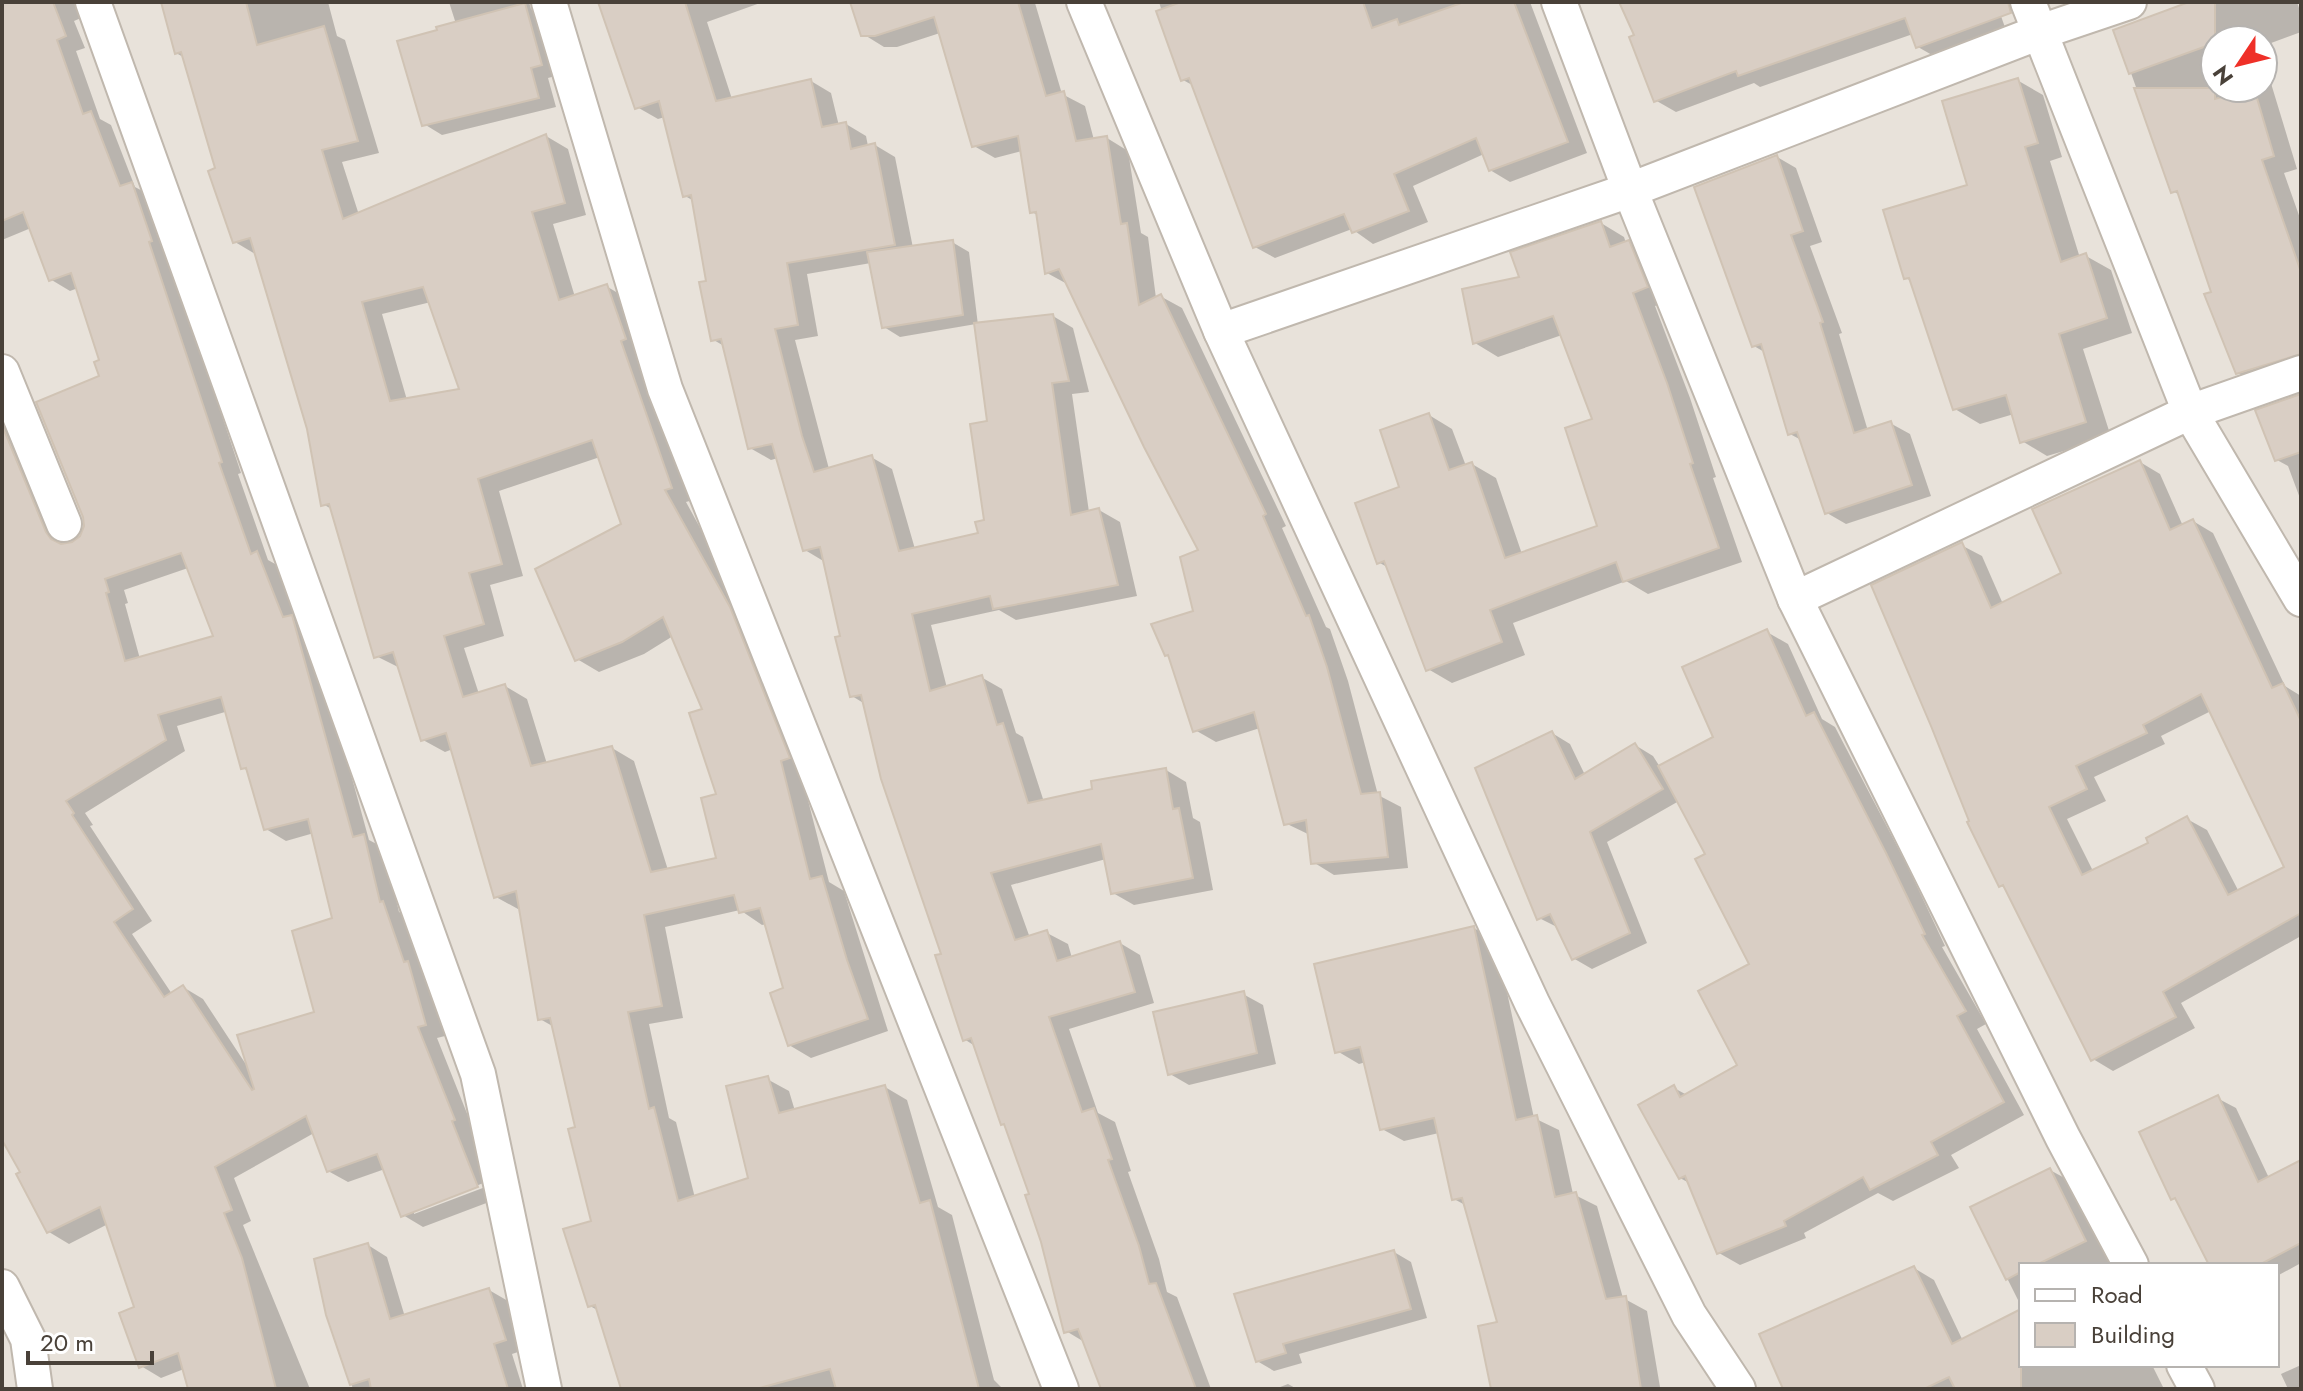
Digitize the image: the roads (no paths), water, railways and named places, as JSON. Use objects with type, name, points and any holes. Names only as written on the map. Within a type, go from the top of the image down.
[{"type":"street","points":[[93,2],[478,1074],[544,1389]]},
{"type":"street","points":[[549,2],[665,389],[1061,1389]]},
{"type":"street","points":[[1084,2],[1221,331],[1532,1003],[1689,1315],[1738,1389]]},
{"type":"street","points":[[1559,2],[1630,190],[1795,599],[2063,1138],[2130,1263]]},
{"type":"street","points":[[1221,331],[1630,190],[2034,17],[2129,2]]},
{"type":"street","points":[[2034,17],[2190,412],[2301,599]]},
{"type":"street","points":[[2,372],[64,524]]},
{"type":"street","points":[[1795,599],[2190,412],[2301,373]]},
{"type":"street","points":[[2,1287],[28,1339],[35,1389]]},
{"type":"street","points":[[2185,1367],[2197,1389]]}]
